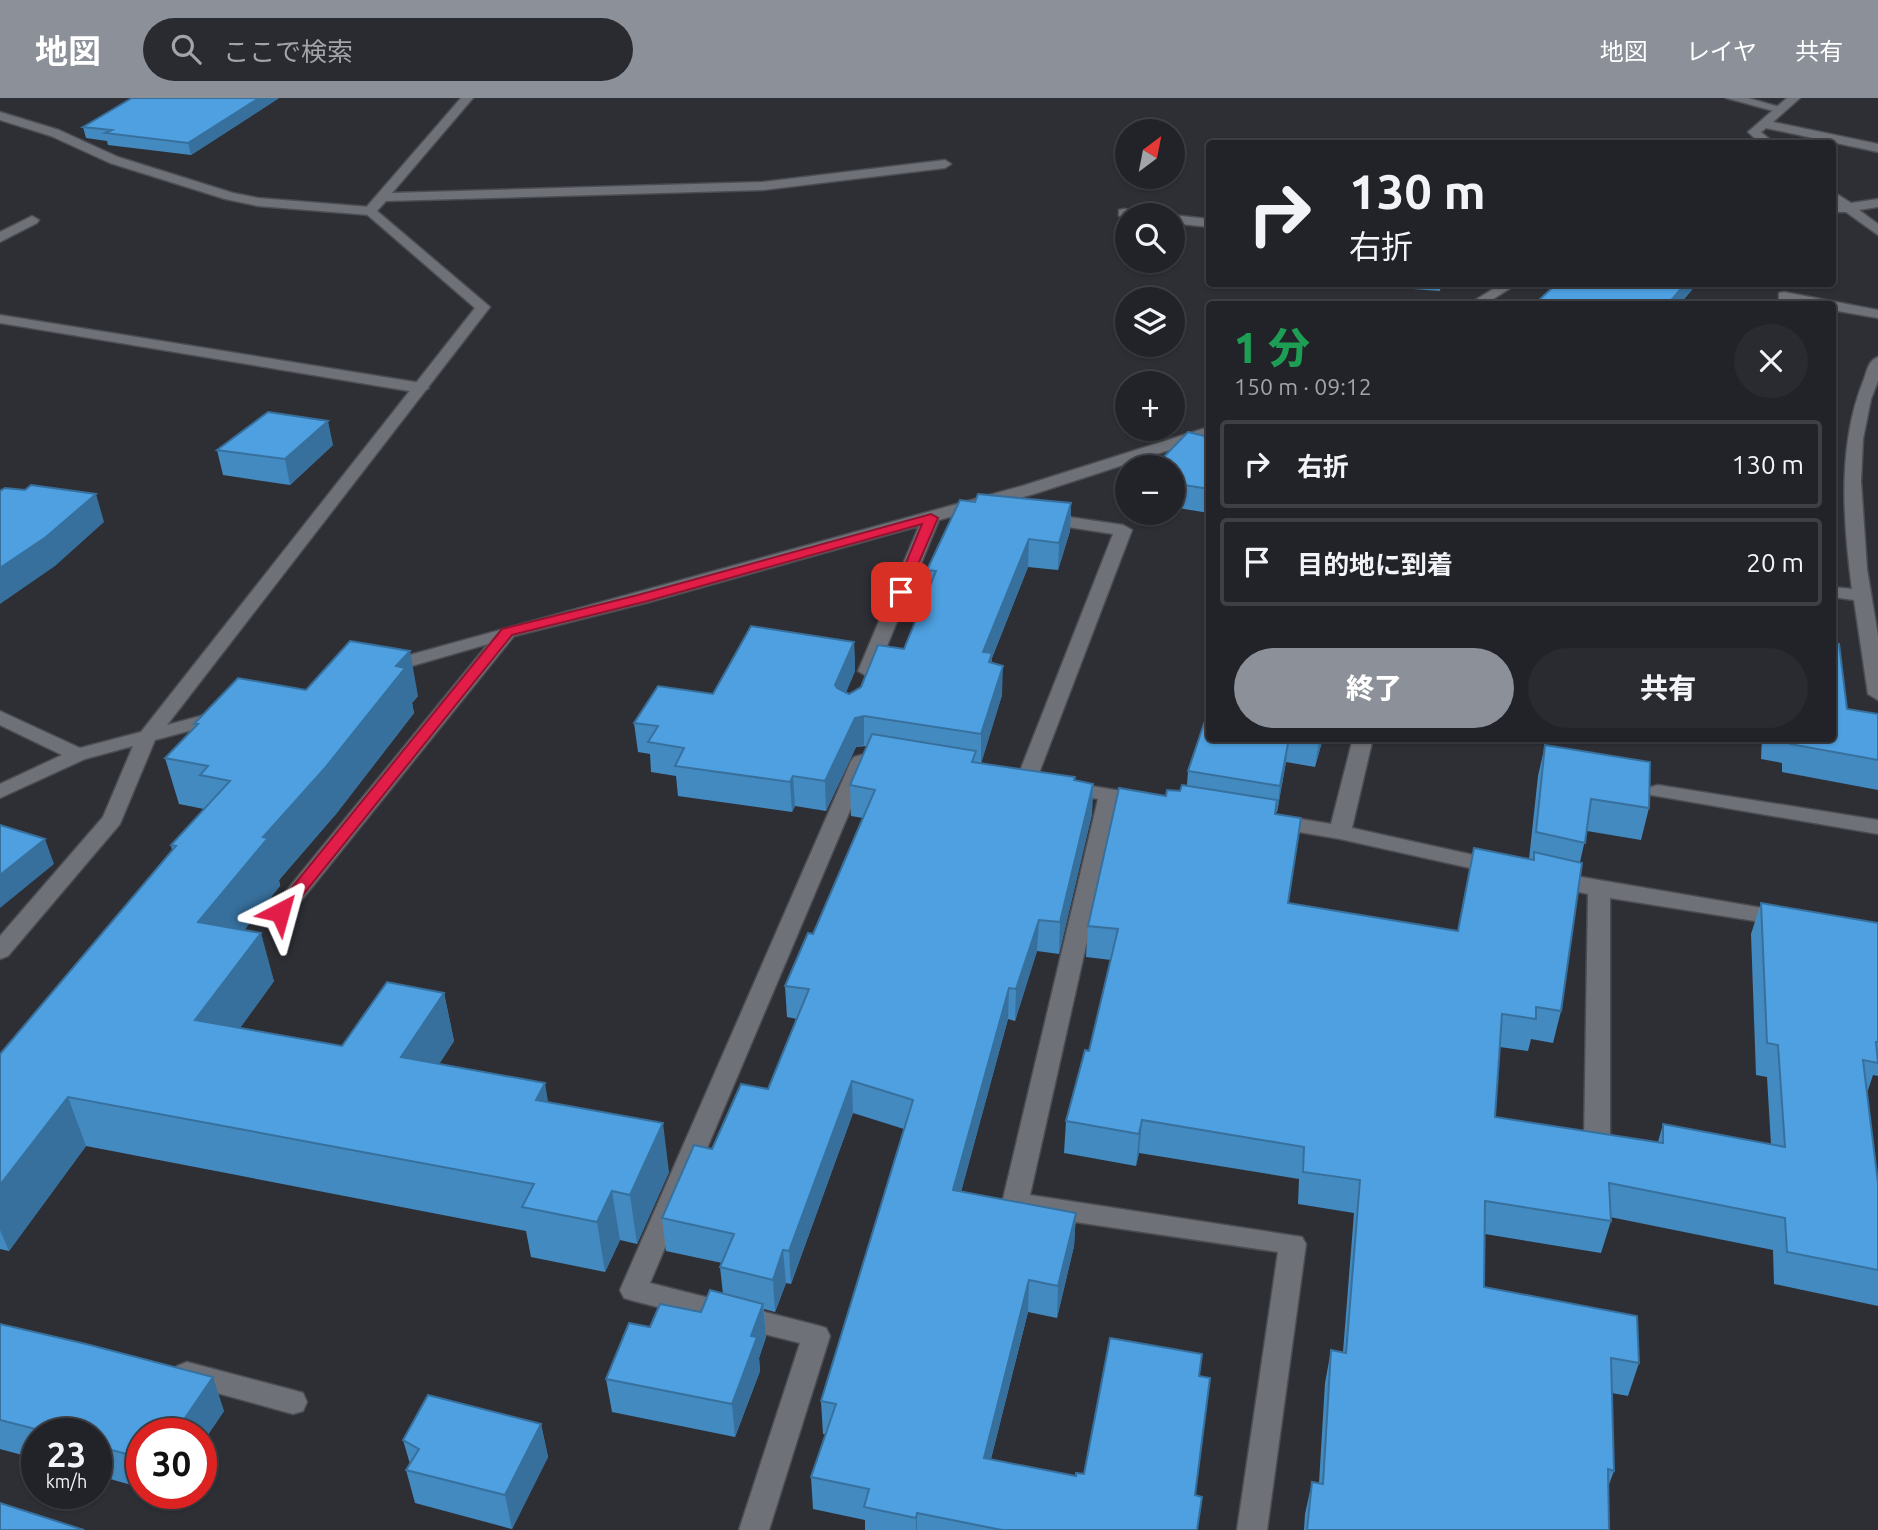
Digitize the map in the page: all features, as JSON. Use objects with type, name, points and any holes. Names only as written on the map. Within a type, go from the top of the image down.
[{"type":"street","points":[[370,212],[467,98]]},
{"type":"street","points":[[1732,98],[1781,109]]},
{"type":"street","points":[[1764,140],[1755,132],[1794,98]]},
{"type":"street","points":[[0,116],[55,132],[114,160],[230,196],[258,202],[370,212],[483,307],[146,739],[113,819],[0,951]]},
{"type":"street","points":[[1764,124],[1878,148]]},
{"type":"street","points":[[384,197],[763,186],[946,164]]},
{"type":"street","points":[[1836,198],[1878,231]]},
{"type":"street","points":[[1836,210],[1878,202]]},
{"type":"street","points":[[0,238],[32,220]]},
{"type":"street","points":[[1185,220],[1206,223]]},
{"type":"street","points":[[1481,301],[1505,287]]},
{"type":"street","points":[[1784,296],[1811,301]]},
{"type":"street","points":[[1836,307],[1878,314]]},
{"type":"street","points":[[0,319],[421,388]]},
{"type":"street","points":[[1878,362],[1871,375],[1857,424],[1851,480],[1868,586],[1878,694]]},
{"type":"street","points":[[360,675],[507,632],[643,598],[967,508],[1206,433]]},
{"type":"street","points":[[1836,477],[1851,480]]},
{"type":"street","points":[[967,508],[1123,530],[1026,780]]},
{"type":"street","points":[[859,691],[931,518]]},
{"type":"street","points":[[1836,591],[1868,586]]},
{"type":"street","points":[[280,912],[507,632]]},
{"type":"street","points":[[0,792],[78,755],[146,739],[239,711]]},
{"type":"street","points":[[0,716],[78,755]]},
{"type":"street","points":[[1340,832],[1362,742]]},
{"type":"street","points":[[754,1530],[816,1335],[634,1290],[864,754],[878,756]]},
{"type":"street","points":[[999,776],[1163,803]]},
{"type":"street","points":[[1658,791],[1878,827]]},
{"type":"street","points":[[1109,795],[1015,1203],[1293,1244],[1252,1530]]},
{"type":"street","points":[[1245,817],[1340,832],[1599,889],[1812,923]]},
{"type":"street","points":[[1597,1142],[1599,889]]},
{"type":"street","points":[[160,1367],[293,1402]]},
{"type":"building","points":[[132,98],[259,98],[188,143],[105,133],[112,130],[83,127]]},
{"type":"building","points":[[1553,287],[1682,287],[1671,301],[1538,301]]},
{"type":"building","points":[[268,412],[328,421],[285,459],[217,450]]},
{"type":"building","points":[[1188,432],[1206,436],[1206,489],[1185,485],[1185,455],[1166,455],[1179,441],[1185,441]]},
{"type":"building","points":[[31,485],[96,494],[46,537],[0,568],[0,491],[5,488],[25,490]]},
{"type":"building","points":[[978,494],[1071,503],[1059,543],[1029,539],[983,652],[992,653],[989,662],[1003,666],[981,734],[864,716],[855,718],[825,781],[793,776],[790,782],[675,766],[684,748],[648,742],[658,726],[634,723],[658,686],[713,694],[751,626],[854,642],[835,685],[849,694],[861,687],[878,645],[904,649],[936,571],[927,570],[960,500],[975,502]]},
{"type":"building","points":[[350,641],[410,651],[396,666],[405,668],[325,768],[263,837],[268,838],[198,922],[261,933],[195,1020],[342,1046],[387,982],[444,993],[401,1057],[545,1083],[536,1100],[663,1123],[630,1195],[612,1191],[597,1222],[522,1207],[534,1184],[68,1097],[0,1185],[0,1054],[176,846],[171,845],[230,781],[200,775],[208,766],[165,758],[238,678],[306,690]]},
{"type":"building","points":[[1836,644],[1839,644],[1847,709],[1878,714],[1878,760],[1790,744],[1836,742]]},
{"type":"building","points":[[1206,718],[1206,742],[1288,742],[1280,786],[1188,771]]},
{"type":"building","points":[[872,734],[976,751],[972,762],[1075,777],[1074,780],[1093,784],[1060,922],[1039,920],[1016,989],[1009,988],[953,1190],[1076,1213],[1058,1286],[1029,1280],[984,1458],[1076,1476],[1076,1473],[1084,1474],[1110,1338],[1202,1354],[1199,1376],[1210,1378],[1195,1495],[1202,1497],[1197,1530],[1002,1530],[917,1513],[916,1518],[864,1507],[869,1489],[811,1477],[836,1404],[821,1401],[913,1100],[852,1081],[789,1251],[783,1250],[773,1280],[720,1267],[734,1234],[662,1218],[694,1145],[712,1149],[741,1084],[768,1089],[809,989],[785,986],[808,933],[813,934],[875,790],[850,785]]},
{"type":"building","points":[[1545,745],[1650,762],[1649,808],[1591,799],[1585,843],[1536,832]]},
{"type":"building","points":[[1182,785],[1277,800],[1275,814],[1301,818],[1288,903],[1458,931],[1474,848],[1534,860],[1534,852],[1582,863],[1561,1011],[1536,1007],[1536,1019],[1502,1014],[1495,1117],[1663,1143],[1663,1124],[1785,1147],[1778,1045],[1767,1043],[1761,903],[1878,923],[1878,1063],[1863,1060],[1878,1183],[1878,1270],[1787,1252],[1785,1218],[1609,1183],[1611,1221],[1485,1201],[1484,1287],[1637,1316],[1639,1363],[1611,1358],[1614,1471],[1608,1469],[1609,1530],[1307,1530],[1312,1482],[1323,1484],[1331,1350],[1346,1353],[1360,1180],[1303,1172],[1304,1147],[1142,1120],[1139,1134],[1066,1121],[1085,1050],[1089,1051],[1118,929],[1088,926],[1119,788],[1166,796],[1167,790],[1180,791]]},
{"type":"building","points":[[0,825],[45,839],[0,875]]},
{"type":"building","points":[[710,1290],[763,1304],[751,1336],[757,1337],[732,1404],[606,1379],[629,1323],[650,1327],[660,1304],[701,1312]]},
{"type":"building","points":[[0,1324],[213,1377],[185,1418],[126,1418],[126,1454],[112,1450],[112,1418],[21,1418],[21,1425],[0,1420]]},
{"type":"building","points":[[428,1395],[541,1424],[505,1495],[406,1470],[419,1449],[403,1440]]},
{"type":"building","points":[[0,1503],[84,1530],[0,1530]]},
{"type":"route","points":[[280,912],[507,632],[643,598],[931,518],[901,592]]}]
